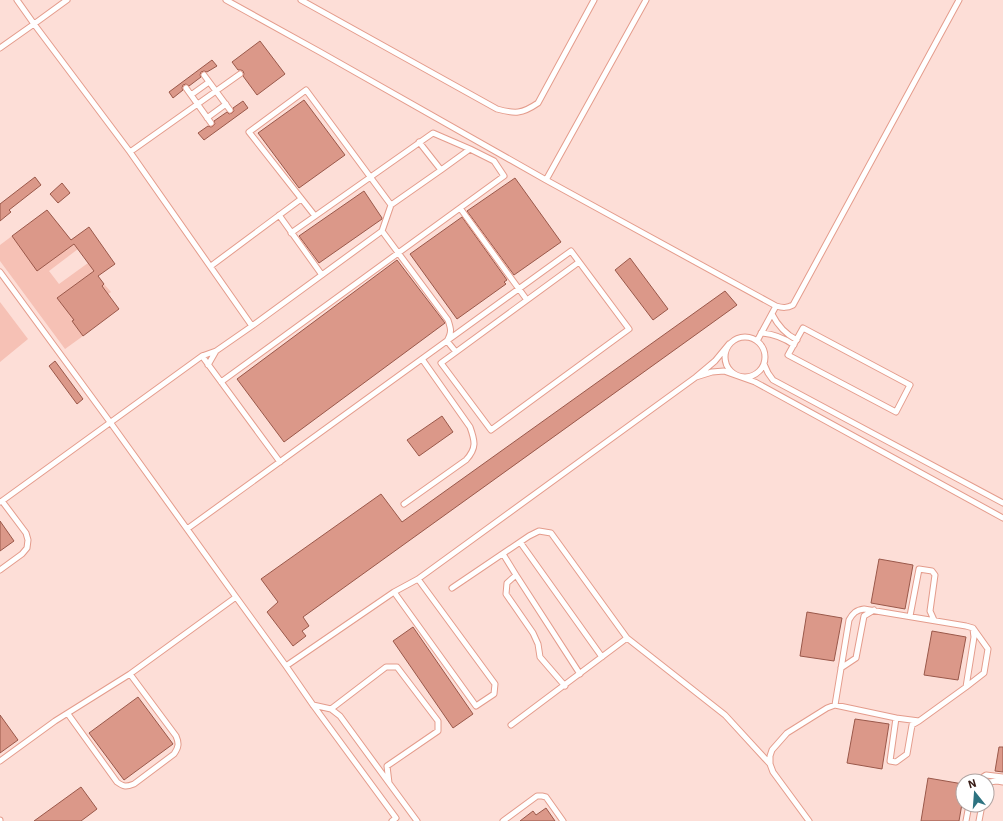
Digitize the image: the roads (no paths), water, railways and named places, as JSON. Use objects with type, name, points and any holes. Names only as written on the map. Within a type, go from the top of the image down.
[{"type":"lane","points":[[17,0],[130,152],[252,326]]},
{"type":"lane","points":[[0,48],[67,0]]},
{"type":"lane","points":[[226,0],[546,180],[782,308],[793,305],[959,0]]},
{"type":"lane","points":[[301,0],[497,109],[511,113],[520,112],[538,103],[594,0]]},
{"type":"lane","points":[[546,180],[646,0]]},
{"type":"lane","points":[[130,152],[240,74]]},
{"type":"lane","points":[[204,75],[230,110]]},
{"type":"lane","points":[[191,95],[209,82]]},
{"type":"lane","points":[[186,88],[211,123]]},
{"type":"lane","points":[[315,216],[249,132],[306,90],[391,205]]},
{"type":"lane","points":[[207,118],[226,104]]},
{"type":"lane","points":[[221,382],[504,176],[494,161],[433,133],[292,233]]},
{"type":"lane","points":[[419,142],[441,170]]},
{"type":"lane","points":[[0,570],[22,554],[27,548],[28,540],[26,533],[1,502],[202,356],[216,351],[252,326],[382,231],[391,205],[470,149]]},
{"type":"lane","points":[[211,266],[301,198]]},
{"type":"lane","points":[[460,208],[527,300]]},
{"type":"lane","points":[[279,215],[322,275]]},
{"type":"lane","points":[[382,231],[448,320],[451,328],[450,336],[447,341]]},
{"type":"lane","points":[[187,529],[571,251],[629,329],[491,430],[441,363],[579,262]]},
{"type":"lane","points":[[0,272],[286,666],[395,820]]},
{"type":"lane","points":[[757,341],[776,306]]},
{"type":"lane","points":[[772,314],[775,321],[795,342]]},
{"type":"lane","points":[[803,328],[910,385],[896,412],[788,355],[795,342],[803,328]]},
{"type":"lane","points":[[762,333],[776,335],[795,342]]},
{"type":"lane","points":[[286,666],[394,592],[418,579],[696,377],[715,361],[729,344],[735,339],[750,337],[762,345],[765,357],[764,364],[761,369],[750,376],[744,377],[738,376],[732,372],[727,366],[725,358],[729,344]]},
{"type":"lane","points":[[447,341],[456,352]]},
{"type":"lane","points":[[208,365],[216,351]]},
{"type":"lane","points":[[202,356],[280,462]]},
{"type":"lane","points":[[404,504],[466,460],[472,454],[474,447],[474,437],[470,427],[422,359]]},
{"type":"lane","points":[[764,364],[768,374],[774,380],[1003,503]]},
{"type":"lane","points":[[696,377],[712,372],[724,371],[748,378],[1003,518]]},
{"type":"lane","points":[[452,588],[529,536],[539,531],[551,533],[627,638],[725,715],[770,764]]},
{"type":"lane","points":[[520,542],[602,657]]},
{"type":"lane","points":[[503,554],[580,674]]},
{"type":"lane","points":[[910,616],[919,569],[932,571],[935,575],[930,611],[934,620]]},
{"type":"lane","points":[[516,575],[507,583],[506,594],[533,633],[538,644],[540,657],[565,686]]},
{"type":"lane","points":[[394,592],[476,706],[494,694],[495,684],[418,579]]},
{"type":"lane","points":[[0,761],[55,722],[130,674],[236,597]]},
{"type":"lane","points":[[835,704],[849,620],[858,610],[874,610],[973,628],[988,649],[984,673],[912,725],[907,754],[896,762],[890,761],[896,718]]},
{"type":"lane","points":[[841,668],[856,658],[864,616],[874,610]]},
{"type":"lane","points":[[966,687],[974,637],[973,628]]},
{"type":"lane","points":[[511,725],[627,638]]},
{"type":"lane","points":[[330,709],[386,668],[397,667],[438,721],[438,731],[387,766],[389,783]]},
{"type":"lane","points":[[68,714],[117,782],[127,786],[134,784],[174,754],[178,749],[178,742],[176,736],[130,674]]},
{"type":"lane","points":[[809,821],[773,772],[770,764],[772,750],[788,733],[835,704],[896,718],[919,721]]},
{"type":"lane","points":[[313,705],[330,709],[340,716],[417,821]]},
{"type":"lane","points":[[502,821],[537,796],[546,797],[563,821]]}]
